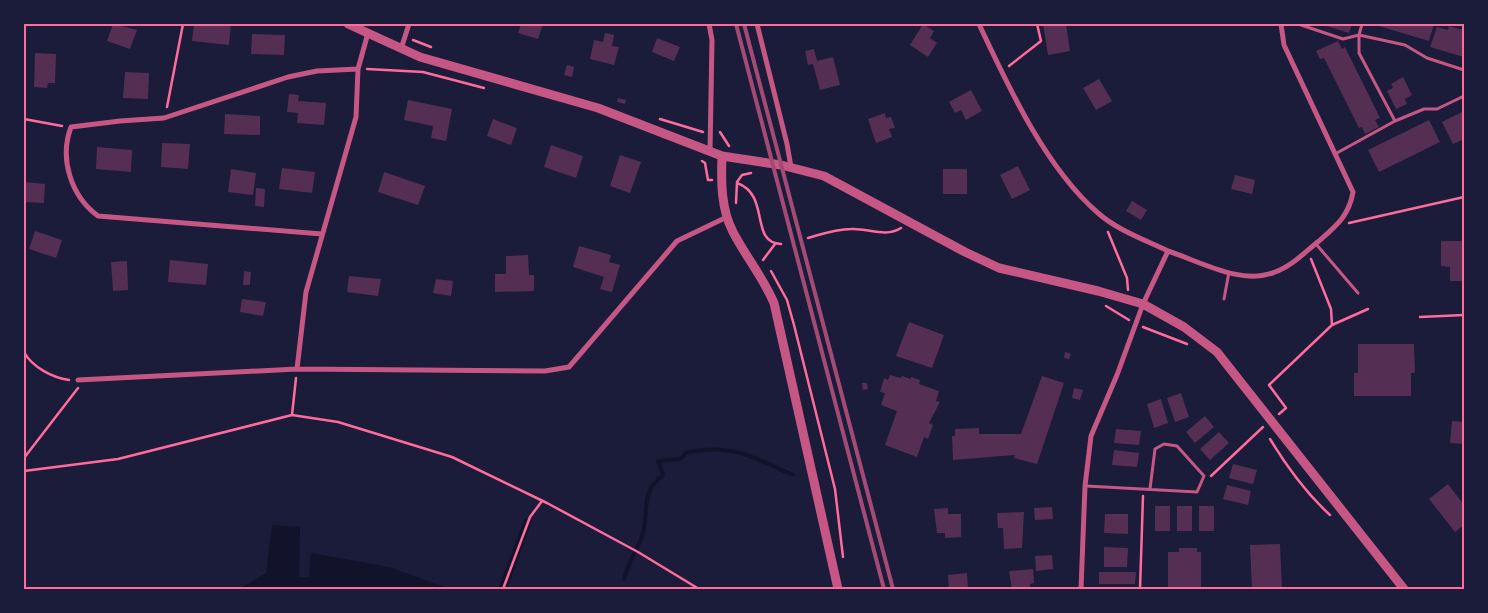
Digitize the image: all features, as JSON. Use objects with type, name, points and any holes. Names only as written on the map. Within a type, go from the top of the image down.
[{"type":"street","points":[[348,24],[401,49],[472,73],[598,108],[722,156],[791,168],[824,176],[999,268],[1098,291],[1143,304],[1184,326],[1217,352],[1404,589]]},
{"type":"street","points":[[401,49],[408,24]]},
{"type":"street","points":[[709,24],[712,40],[710,151]]},
{"type":"street","points":[[757,24],[791,168]]},
{"type":"street","points":[[979,24],[1030,125],[1070,184],[1103,216],[1137,237],[1168,251],[1229,272],[1259,276],[1275,272],[1293,263],[1338,225],[1348,214],[1353,192],[1284,45],[1281,24]]},
{"type":"street","points":[[297,369],[306,292],[356,117],[358,69],[368,33]]},
{"type":"street","points":[[322,234],[98,216],[82,202],[67,166],[65,146],[71,127],[120,120],[164,118],[288,77],[317,71],[358,69]]},
{"type":"street","points":[[722,156],[722,180],[727,218],[733,232],[766,283],[774,303],[838,589]]},
{"type":"street","points":[[78,380],[297,369],[545,371],[569,367],[677,241],[727,218]]},
{"type":"street","points":[[1081,589],[1085,486],[1091,436],[1143,304],[1168,251]]},
{"type":"lane","points":[[1298,24],[1343,39],[1359,35],[1405,46],[1427,58],[1464,70]]},
{"type":"lane","points":[[1362,24],[1359,35],[1360,53],[1395,121]]},
{"type":"lane","points":[[1336,154],[1395,121],[1424,109],[1437,109],[1464,96]]},
{"type":"lane","points":[[1315,244],[1358,294]]},
{"type":"lane","points":[[1224,299],[1229,272]]},
{"type":"lane","points":[[1085,486],[1197,492],[1204,476],[1177,446],[1164,444],[1155,449],[1150,489]]},
{"type":"path","points":[[164,118],[183,24]]},
{"type":"path","points":[[1002,72],[1041,41],[1038,24]]},
{"type":"path","points":[[358,69],[423,72],[490,90]]},
{"type":"path","points":[[24,118],[71,127]]},
{"type":"path","points":[[718,125],[720,133],[729,146]]},
{"type":"path","points":[[700,159],[705,163],[708,180],[737,182],[746,186],[752,192],[766,236],[775,244],[781,244]]},
{"type":"path","points":[[750,161],[751,173],[759,174]]},
{"type":"path","points":[[1338,225],[1464,197]]},
{"type":"path","points":[[1103,216],[1127,278],[1129,288]]},
{"type":"path","points":[[893,223],[908,232]]},
{"type":"path","points":[[808,238],[852,229],[894,233],[902,228]]},
{"type":"path","points":[[763,260],[775,244]]},
{"type":"path","points":[[1308,250],[1331,309],[1332,325]]},
{"type":"path","points":[[1102,304],[1136,325],[1190,345]]},
{"type":"path","points":[[1204,476],[1213,476],[1263,427],[1286,408],[1269,385],[1332,325],[1368,309]]},
{"type":"path","points":[[1420,317],[1464,315]]},
{"type":"path","points":[[24,352],[28,359],[58,378],[78,380],[80,386],[24,458]]},
{"type":"path","points":[[292,416],[297,369]]},
{"type":"path","points":[[24,472],[118,459],[292,416],[338,422],[452,457],[542,501],[638,552],[699,589]]},
{"type":"path","points":[[1257,420],[1310,496],[1336,520]]},
{"type":"path","points":[[1140,589],[1143,489]]},
{"type":"path","points":[[503,589],[530,517],[542,501]]},
{"type":"shaded area","points":[[525,518],[532,521],[507,589],[498,589]]},
{"type":"shaded area","points":[[272,525],[300,527],[299,577],[309,577],[311,553],[389,567],[450,589],[239,589],[266,573]]},
{"type":"building","points":[[113,24],[137,30],[130,49],[107,41]]},
{"type":"building","points":[[194,24],[231,24],[229,45],[192,41]]},
{"type":"building","points":[[521,24],[543,24],[538,39],[518,33]]},
{"type":"building","points":[[923,24],[934,31],[930,38],[937,43],[928,57],[910,45]]},
{"type":"building","points":[[1043,24],[1066,24],[1070,51],[1048,55]]},
{"type":"building","points":[[1320,24],[1352,24],[1349,33]]},
{"type":"building","points":[[1372,24],[1434,24],[1429,41]]},
{"type":"building","points":[[1449,26],[1463,30],[1464,57],[1430,47],[1437,27],[1448,30]]},
{"type":"building","points":[[605,33],[614,35],[612,46],[619,47],[614,65],[590,59],[594,40],[603,42]]},
{"type":"building","points":[[252,34],[285,35],[284,55],[251,54]]},
{"type":"building","points":[[657,38],[680,47],[674,61],[652,52]]},
{"type":"building","points":[[1338,41],[1342,49],[1345,47],[1380,118],[1375,120],[1379,127],[1365,134],[1362,127],[1359,128],[1324,58],[1320,59],[1316,51]]},
{"type":"building","points":[[814,49],[817,61],[833,57],[840,85],[820,90],[813,64],[808,65],[805,51]]},
{"type":"building","points":[[35,53],[56,54],[55,83],[48,83],[47,88],[34,87]]},
{"type":"building","points":[[567,65],[574,67],[572,77],[564,75]]},
{"type":"building","points":[[125,72],[149,73],[148,99],[123,98]]},
{"type":"building","points":[[1403,77],[1412,95],[1405,99],[1407,104],[1396,109],[1387,91],[1393,88],[1391,84]]},
{"type":"building","points":[[1099,79],[1112,101],[1096,110],[1083,88]]},
{"type":"building","points":[[971,90],[982,111],[966,120],[961,110],[955,113],[949,102]]},
{"type":"building","points":[[289,94],[299,95],[298,101],[326,103],[324,125],[297,123],[298,113],[287,112]]},
{"type":"building","points":[[618,98],[626,100],[625,104],[617,102]]},
{"type":"building","points":[[408,100],[452,109],[446,141],[431,138],[433,126],[404,120]]},
{"type":"building","points":[[1464,111],[1464,139],[1453,144],[1442,122]]},
{"type":"building","points":[[885,113],[886,118],[891,117],[895,128],[889,129],[892,137],[876,143],[868,119]]},
{"type":"building","points":[[225,114],[260,116],[260,135],[224,134]]},
{"type":"building","points":[[493,119],[517,128],[511,145],[487,136]]},
{"type":"building","points":[[1429,120],[1440,142],[1379,172],[1368,150]]},
{"type":"building","points":[[162,143],[190,144],[188,169],[161,167]]},
{"type":"building","points":[[551,145],[583,156],[576,178],[544,167]]},
{"type":"building","points":[[97,147],[132,150],[131,172],[96,169]]},
{"type":"building","points":[[620,155],[641,162],[630,193],[610,186]]},
{"type":"building","points":[[1018,166],[1030,190],[1012,199],[1000,175]]},
{"type":"building","points":[[282,168],[315,172],[312,193],[279,189]]},
{"type":"building","points":[[231,169],[256,173],[253,195],[228,192]]},
{"type":"building","points":[[943,169],[967,169],[967,194],[943,194]]},
{"type":"building","points":[[384,172],[425,186],[418,205],[378,192]]},
{"type":"building","points":[[1235,175],[1255,180],[1252,194],[1231,189]]},
{"type":"building","points":[[24,182],[45,184],[44,203],[24,202]]},
{"type":"building","points":[[256,188],[265,189],[264,207],[255,206]]},
{"type":"building","points":[[1132,201],[1147,210],[1141,220],[1126,211]]},
{"type":"building","points":[[35,231],[62,240],[56,258],[29,249]]},
{"type":"building","points":[[1441,241],[1464,241],[1464,281],[1450,281],[1450,267],[1441,266]]},
{"type":"building","points":[[579,246],[611,255],[609,262],[620,265],[612,292],[600,289],[604,277],[573,267]]},
{"type":"building","points":[[528,255],[529,275],[534,275],[534,291],[495,292],[495,274],[506,274],[506,256]]},
{"type":"building","points":[[170,260],[208,264],[206,285],[168,282]]},
{"type":"building","points":[[127,261],[128,290],[113,291],[111,262]]},
{"type":"building","points":[[244,271],[251,272],[250,285],[243,285]]},
{"type":"building","points":[[349,276],[381,279],[378,296],[347,292]]},
{"type":"building","points":[[436,279],[453,281],[451,296],[433,293]]},
{"type":"building","points":[[242,299],[266,302],[263,316],[240,312]]},
{"type":"building","points":[[909,322],[944,335],[932,368],[896,356]]},
{"type":"building","points":[[1358,344],[1414,344],[1415,373],[1411,373],[1411,396],[1354,396],[1354,373],[1358,373]]},
{"type":"building","points":[[1065,352],[1071,354],[1069,359],[1064,358]]},
{"type":"building","points":[[890,375],[911,379],[911,377],[920,380],[919,384],[939,391],[936,401],[940,402],[929,423],[933,425],[928,439],[924,437],[917,457],[885,445],[897,411],[881,405],[885,393],[880,392],[884,378],[888,380]]},
{"type":"building","points":[[1042,376],[1064,383],[1037,464],[1014,458],[1015,455],[953,460],[952,436],[955,436],[955,429],[979,428],[979,434],[1021,434]]},
{"type":"building","points":[[862,383],[867,383],[868,389],[863,390]]},
{"type":"building","points":[[1074,388],[1083,390],[1080,400],[1072,398]]},
{"type":"building","points":[[1181,393],[1189,417],[1175,422],[1167,398]]},
{"type":"building","points":[[1161,399],[1168,423],[1154,428],[1147,404]]},
{"type":"building","points":[[1205,416],[1214,427],[1195,443],[1186,432]]},
{"type":"building","points":[[1452,421],[1464,422],[1464,444],[1450,443]]},
{"type":"building","points":[[1116,429],[1141,431],[1139,445],[1114,443]]},
{"type":"building","points":[[1219,432],[1229,443],[1210,460],[1200,449]]},
{"type":"building","points":[[1114,450],[1139,453],[1137,467],[1112,465]]},
{"type":"building","points":[[1233,464],[1257,470],[1253,484],[1229,478]]},
{"type":"building","points":[[1448,484],[1464,505],[1464,525],[1455,532],[1429,499]]},
{"type":"building","points":[[1227,485],[1251,491],[1248,505],[1223,499]]},
{"type":"building","points":[[1155,506],[1170,506],[1170,531],[1155,531]]},
{"type":"building","points":[[1177,506],[1192,506],[1192,531],[1177,531]]},
{"type":"building","points":[[1199,506],[1214,506],[1214,531],[1199,531]]},
{"type":"building","points":[[1052,507],[1053,519],[1035,520],[1034,508]]},
{"type":"building","points":[[948,508],[948,514],[961,514],[961,537],[945,538],[945,533],[937,533],[934,509]]},
{"type":"building","points":[[1024,512],[1022,548],[1004,549],[1003,528],[998,528],[997,513]]},
{"type":"building","points":[[1105,514],[1128,514],[1128,534],[1104,533]]},
{"type":"building","points":[[1280,544],[1282,589],[1252,589],[1250,545]]},
{"type":"building","points":[[1104,547],[1128,548],[1127,567],[1104,567]]},
{"type":"building","points":[[1179,548],[1197,548],[1197,552],[1201,552],[1201,589],[1168,589],[1168,552],[1179,552]]},
{"type":"building","points":[[1052,555],[1053,569],[1036,571],[1035,556]]},
{"type":"building","points":[[1033,569],[1034,583],[1030,584],[1030,589],[1012,589],[1009,571]]},
{"type":"building","points":[[1099,572],[1136,572],[1135,584],[1099,584]]},
{"type":"building","points":[[967,573],[968,589],[949,589],[948,575]]},
{"type":"waterway","points":[[624,579],[644,530],[646,505],[650,490],[663,475],[658,461],[680,459],[686,453],[716,449],[754,458],[793,475]]},
{"type":"railway","points":[[736,24],[884,589]]},
{"type":"railway","points":[[744,24],[893,589]]}]
